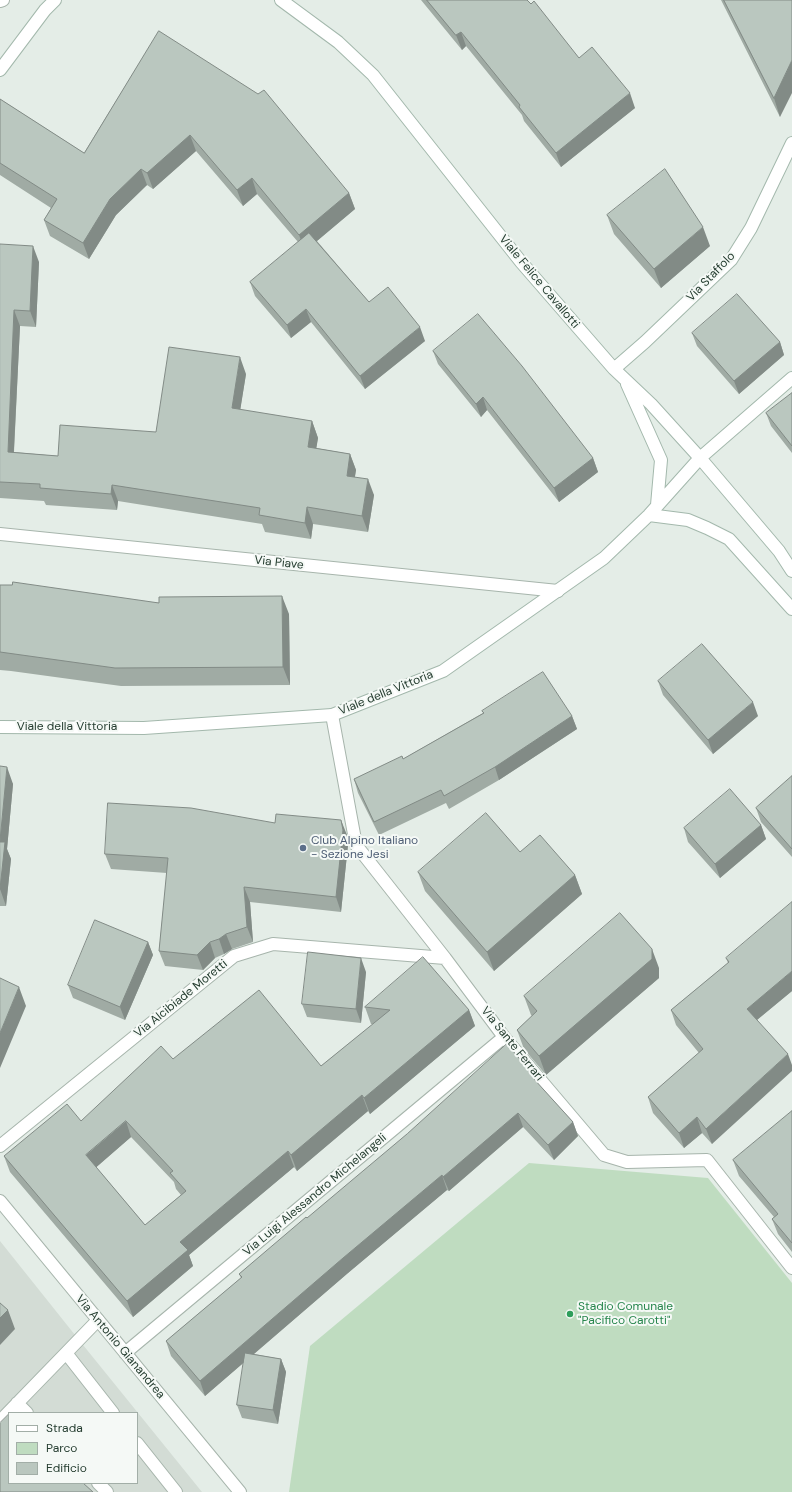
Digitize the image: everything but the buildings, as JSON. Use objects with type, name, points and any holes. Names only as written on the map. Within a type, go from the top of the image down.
[{"type":"street","points":[[0,70],[45,10],[55,0]]},
{"type":"street","name":"Viale Felice Cavallotti","points":[[281,0],[338,42],[373,75],[521,262],[614,369],[651,404],[700,458],[779,551],[792,571]]},
{"type":"street","name":"Via Staffolo","points":[[614,369],[645,342],[731,260],[751,228],[792,143]]},
{"type":"street","name":"Viale della Vittoria","points":[[0,727],[144,728],[332,715],[442,671],[604,558],[649,516],[700,458],[792,378]]},
{"type":"street","points":[[626,380],[661,460],[657,506]]},
{"type":"street","points":[[649,516],[688,520],[729,539],[792,609]]},
{"type":"street","name":"Via Piave","points":[[0,534],[558,591]]},
{"type":"street","name":"Via Sante Ferrari","points":[[332,715],[356,845],[445,958],[504,1037],[604,1154],[627,1162],[707,1160],[792,1268]]},
{"type":"street","name":"Via Alcibiade Moretti","points":[[0,1146],[234,956],[273,944],[445,958]]},
{"type":"street","name":"Via Luigi Alessandro Michelangeli","points":[[125,1353],[504,1037]]},
{"type":"street","name":"Via Antonio Gianandrea","points":[[0,1201],[240,1492]]},
{"type":"street","points":[[8,1412],[98,1320]]},
{"type":"street","points":[[66,1353],[112,1412]]},
{"type":"street","points":[[17,1403],[26,1412]]},
{"type":"street","points":[[0,1421],[8,1413]]},
{"type":"street","points":[[138,1444],[176,1492]]},
{"type":"street","points":[[99,1484],[107,1492]]},
{"type":"shaded area","points":[[0,1241],[137,1412],[8,1412],[8,1484],[138,1484],[138,1413],[202,1492],[0,1492]]},
{"type":"green space","name":"Stadio Comunale \"Pacifico Carotti\"","points":[[529,1163],[708,1178],[792,1283],[792,1492],[289,1492],[310,1346]]},
{"type":"place","name":"Club Alpino Italiano - Sezione Jesi","points":[[303,848]]},
{"type":"place","name":"Stadio Comunale \"Pacifico Carotti\"","points":[[570,1314]]}]
